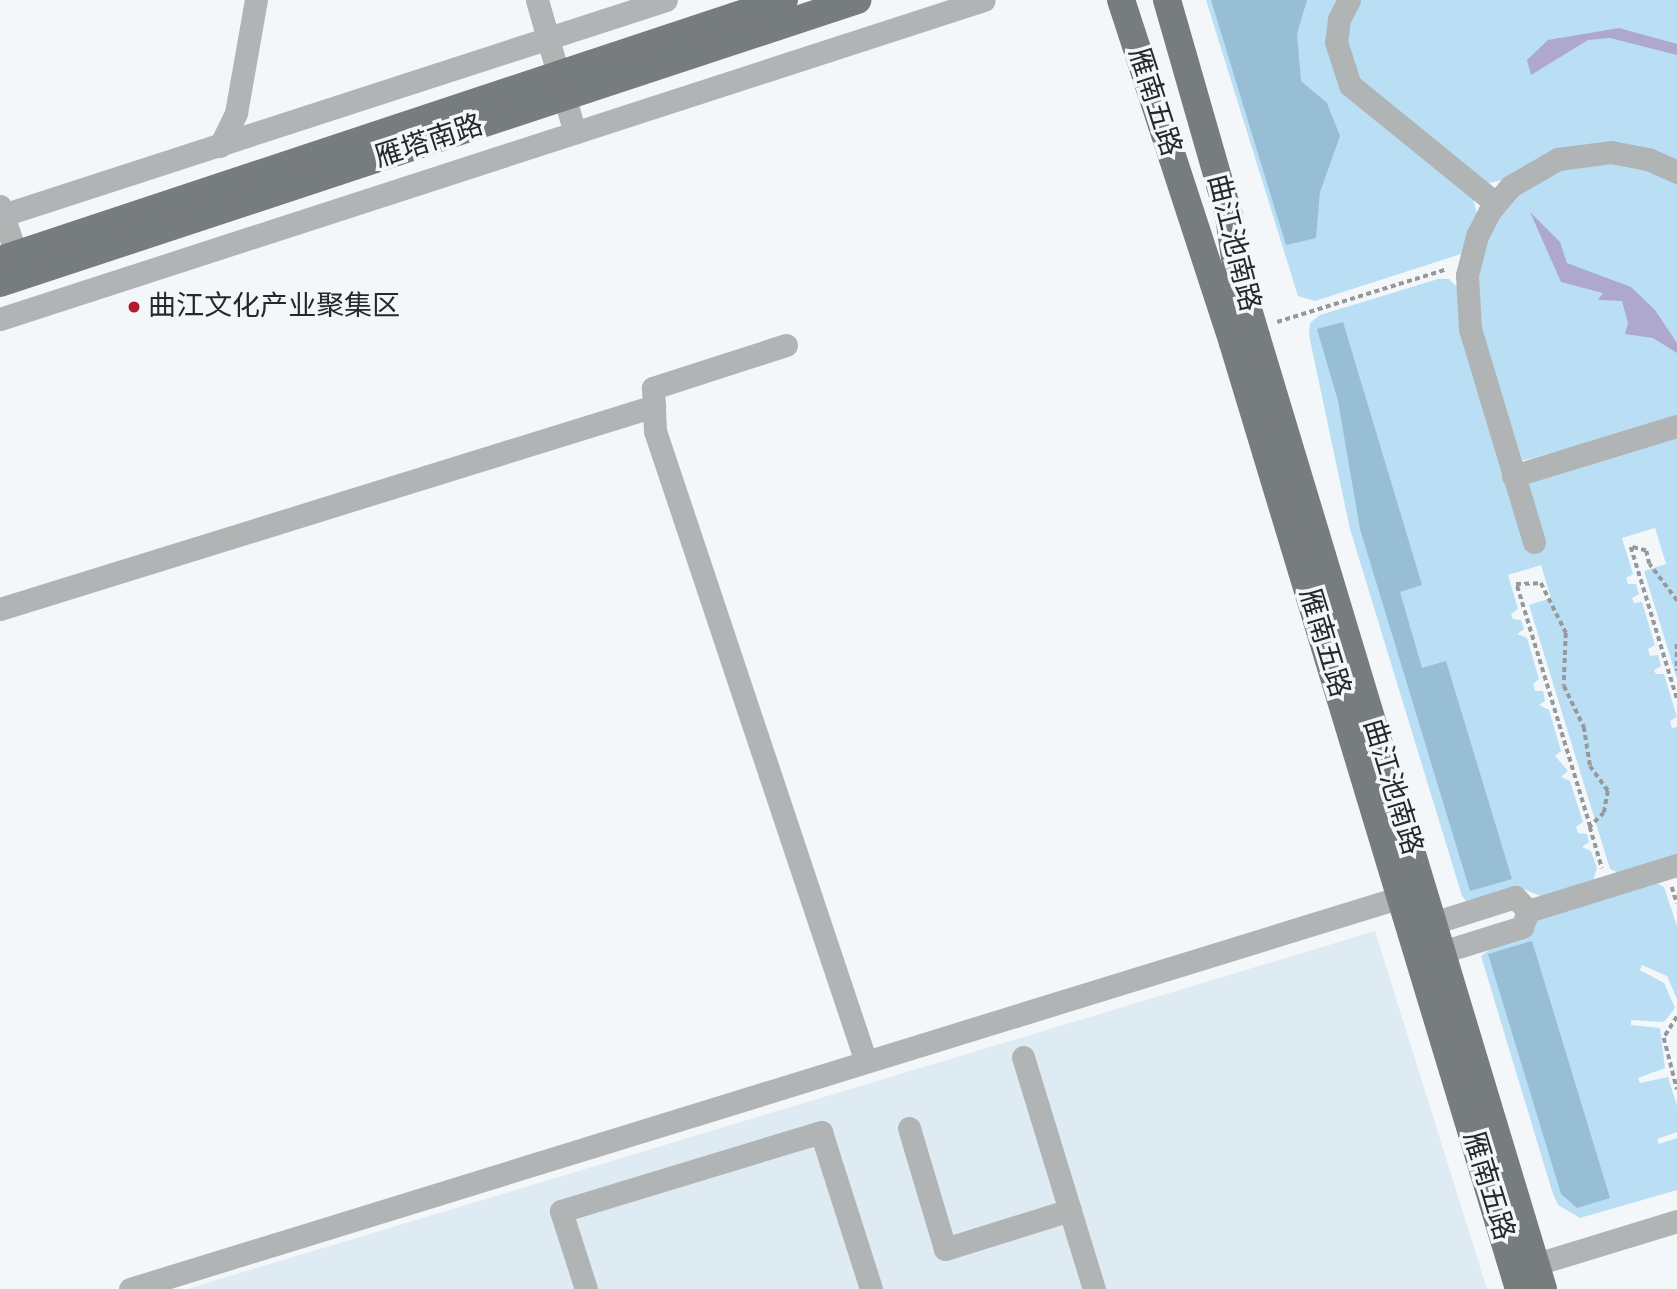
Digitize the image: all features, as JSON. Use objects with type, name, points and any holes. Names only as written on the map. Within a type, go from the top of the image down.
[{"type":"main road","name":"雁塔南路","points":[[0,283],[562,85],[784,0]]},
{"type":"main road","name":"雁塔南路","points":[[8,257],[562,85],[858,0]]},
{"type":"main road","name":"雁南五路","points":[[1121,0],[1233,343],[1401,898],[1528,1278]]},
{"type":"main road","name":"曲江池南路","points":[[1167,0],[1229,216],[1237,272],[1442,952],[1528,1278]]},
{"type":"street","points":[[220,146],[236,113],[256,0]]},
{"type":"street","points":[[537,0],[575,133]]},
{"type":"street","points":[[8,257],[1,212],[220,146],[666,0]]},
{"type":"street","points":[[0,319],[984,0]]},
{"type":"street","points":[[1349,0],[1339,19],[1336,42],[1350,85],[1495,203]]},
{"type":"street","points":[[1534,542],[1470,329],[1469,262],[1482,223],[1495,203],[1533,171],[1584,153],[1638,156],[1677,172]]},
{"type":"street","points":[[786,345],[653,388],[655,431],[866,1062]]},
{"type":"street","points":[[0,610],[654,406]]},
{"type":"street","points":[[1513,476],[1677,426]]},
{"type":"street","points":[[1528,911],[1677,866]]},
{"type":"street","points":[[1433,923],[1515,897],[1528,911]]},
{"type":"street","points":[[130,1289],[1401,898]]},
{"type":"street","points":[[1442,952],[1522,927],[1528,911]]},
{"type":"street","points":[[1023,1057],[1094,1289]]},
{"type":"street","points":[[909,1128],[945,1249],[1070,1210]]},
{"type":"street","points":[[586,1289],[562,1211],[821,1132],[871,1289]]},
{"type":"street","points":[[1528,1278],[1677,1221]]},
{"type":"path","points":[[1254,329],[1469,262]]},
{"type":"path","points":[[1677,601],[1650,564],[1646,551],[1631,547],[1677,698]]},
{"type":"path","points":[[1590,827],[1604,813],[1608,791],[1590,766],[1584,727],[1564,686],[1566,633],[1541,583],[1516,584],[1608,887]]},
{"type":"path","points":[[1677,644],[1677,671]]},
{"type":"path","points":[[1677,1017],[1664,1038],[1677,1088]]},
{"type":"shaded area","points":[[1206,0],[1340,0],[1329,48],[1473,198],[1477,214],[1461,254],[1315,301],[1298,296]]},
{"type":"shaded area","points":[[1211,0],[1307,0],[1297,34],[1301,81],[1327,103],[1340,136],[1320,192],[1316,238],[1286,245]]},
{"type":"shaded area","points":[[1358,0],[1677,0],[1677,163],[1644,150],[1484,184],[1362,88],[1343,42]]},
{"type":"shaded area","points":[[1619,28],[1677,44],[1677,55],[1610,38],[1588,40],[1531,75],[1527,60],[1548,40]]},
{"type":"shaded area","points":[[1625,161],[1677,180],[1677,418],[1521,461],[1483,354],[1475,272],[1499,210],[1544,172]]},
{"type":"shaded area","points":[[1530,212],[1560,242],[1567,263],[1631,287],[1655,310],[1677,343],[1677,353],[1653,338],[1625,334],[1628,323],[1622,301],[1598,300],[1603,293],[1561,282]]},
{"type":"shaded area","points":[[1438,279],[1449,279],[1457,287],[1528,484],[1677,433],[1677,679],[1644,571],[1666,564],[1655,528],[1622,538],[1633,574],[1626,578],[1628,584],[1636,584],[1639,594],[1632,598],[1634,603],[1642,602],[1655,645],[1648,649],[1650,656],[1658,655],[1661,666],[1654,670],[1656,674],[1664,674],[1677,717],[1670,721],[1672,728],[1677,727],[1677,856],[1619,873],[1610,869],[1529,605],[1551,598],[1541,565],[1508,575],[1518,609],[1511,614],[1513,619],[1521,620],[1524,629],[1517,634],[1527,638],[1539,679],[1533,684],[1535,691],[1543,691],[1545,701],[1539,705],[1549,710],[1561,751],[1555,756],[1568,771],[1561,777],[1570,781],[1583,822],[1576,827],[1578,833],[1587,834],[1589,842],[1582,847],[1591,851],[1597,868],[1593,881],[1541,896],[1521,888],[1466,901],[1462,896],[1350,529],[1309,335],[1310,323],[1320,315]]},
{"type":"shaded area","points":[[1343,322],[1422,585],[1400,592],[1422,668],[1446,661],[1512,879],[1470,891],[1360,529],[1338,401],[1317,329]]},
{"type":"shaded area","points":[[1655,882],[1664,887],[1677,926],[1677,999],[1667,976],[1642,965],[1640,970],[1664,983],[1675,1008],[1664,1022],[1631,1020],[1631,1025],[1660,1028],[1665,1068],[1638,1078],[1640,1083],[1668,1077],[1677,1106],[1677,1132],[1657,1139],[1659,1144],[1677,1138],[1677,1190],[1580,1218],[1558,1205],[1552,1191],[1481,956],[1530,921]]},
{"type":"shaded area","points":[[1375,931],[1487,1289],[187,1289]]},
{"type":"shaded area","points":[[1532,941],[1610,1198],[1577,1208],[1561,1194],[1488,954]]},
{"type":"place","name":"曲江文化产业聚集区","points":[[134,307]]}]
